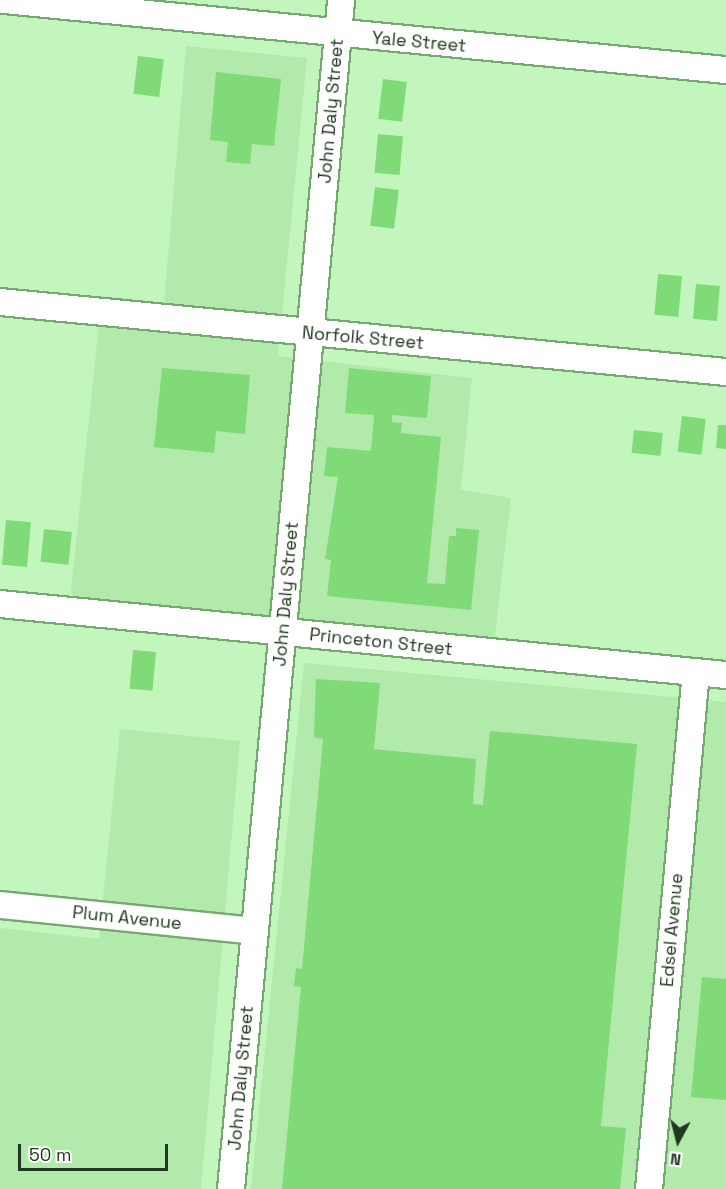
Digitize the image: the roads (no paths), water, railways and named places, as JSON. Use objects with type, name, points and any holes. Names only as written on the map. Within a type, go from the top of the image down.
[{"type":"street","name":"Yale Street","points":[[4,0],[726,70]]},
{"type":"street","name":"John Daly Street","points":[[231,1189],[341,0]]},
{"type":"street","name":"Norfolk Street","points":[[0,302],[726,372]]},
{"type":"street","name":"Princeton Street","points":[[0,604],[726,675]]},
{"type":"street","name":"Edsel Avenue","points":[[649,1189],[696,672]]},
{"type":"street","name":"Plum Avenue","points":[[0,905],[255,931]]}]
